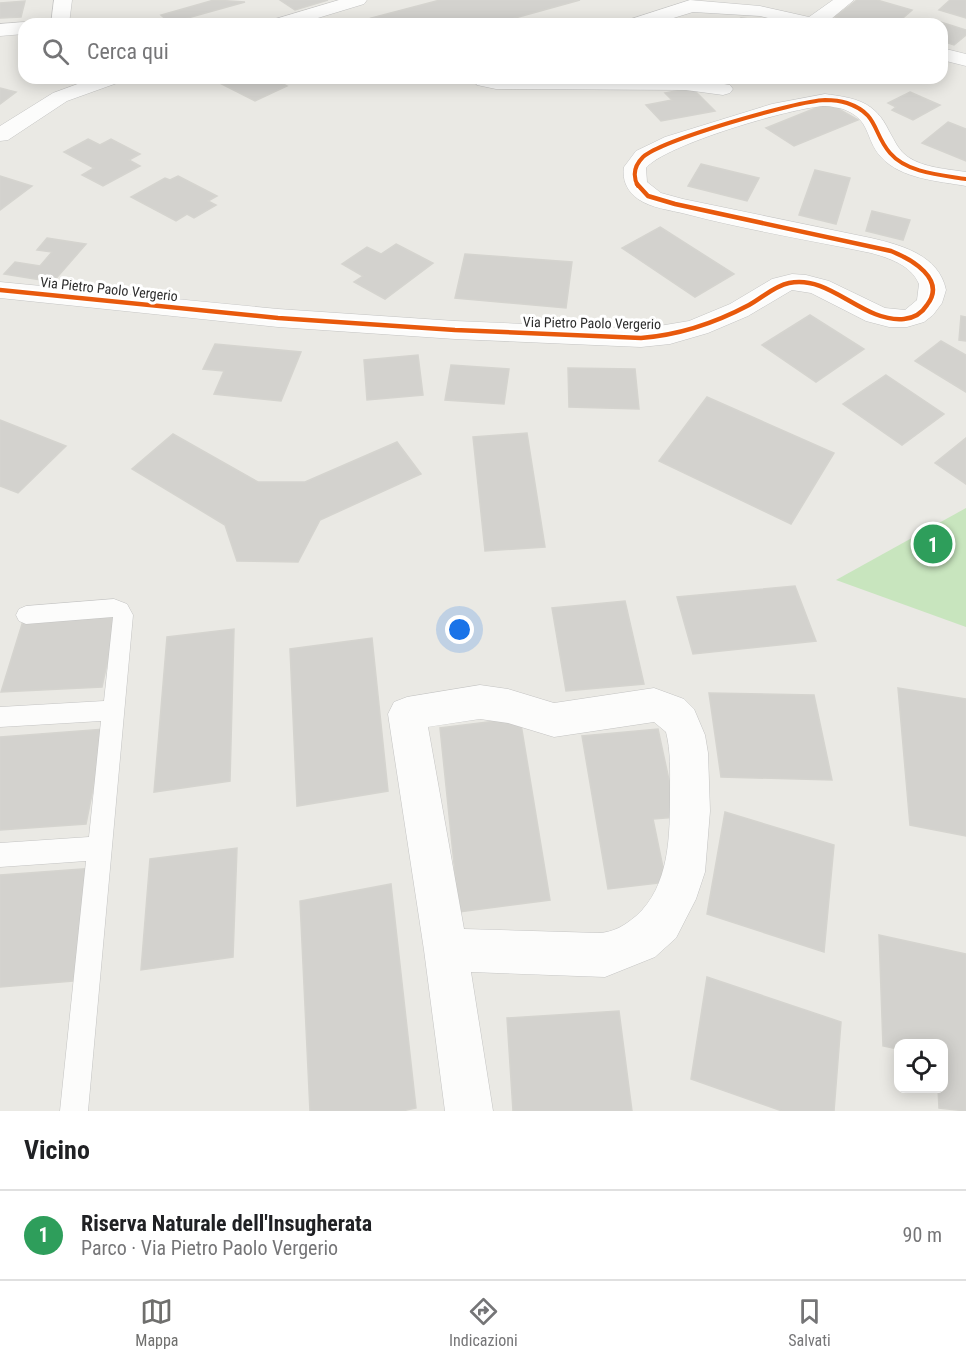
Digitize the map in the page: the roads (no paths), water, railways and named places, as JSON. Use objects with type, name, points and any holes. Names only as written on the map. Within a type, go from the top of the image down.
[{"type":"street","points":[[61,18],[63,0]]},
{"type":"street","points":[[295,18],[335,3],[358,0]]},
{"type":"street","points":[[822,18],[845,0]]},
{"type":"street","points":[[653,18],[698,3],[760,11],[789,18]]},
{"type":"street","points":[[0,30],[18,28]]},
{"type":"street","points":[[948,56],[966,60]]},
{"type":"street","points":[[39,110],[50,93],[51,84]]},
{"type":"street","points":[[0,135],[60,98],[97,84]]},
{"type":"street","points":[[686,84],[723,89]]},
{"type":"street","name":"Via Pietro Paolo Vergerio","points":[[0,290],[278,318],[455,330],[648,338],[666,337],[705,324],[791,282],[808,284],[880,315],[903,319],[915,316],[925,309],[931,299],[933,285],[914,262],[894,253],[653,198],[641,190],[634,179],[638,162],[650,152],[689,136],[779,108],[812,101],[832,100],[853,105],[866,112],[874,121],[889,152],[902,163],[927,172],[966,179]]},
{"type":"street","points":[[446,950],[608,955],[636,942],[654,929],[666,917],[673,903],[690,847],[687,740],[679,717],[672,711],[654,705],[554,720],[508,706],[480,702],[407,714],[446,950],[469,1111]]},
{"type":"lane","points":[[26,615],[114,608],[120,610],[123,615],[74,1111]]},
{"type":"lane","points":[[0,717],[115,710]]},
{"type":"lane","points":[[0,855],[101,848]]},
{"type":"place","name":"Riserva Naturale dell'Insugherata","points":[[933,544]]}]
